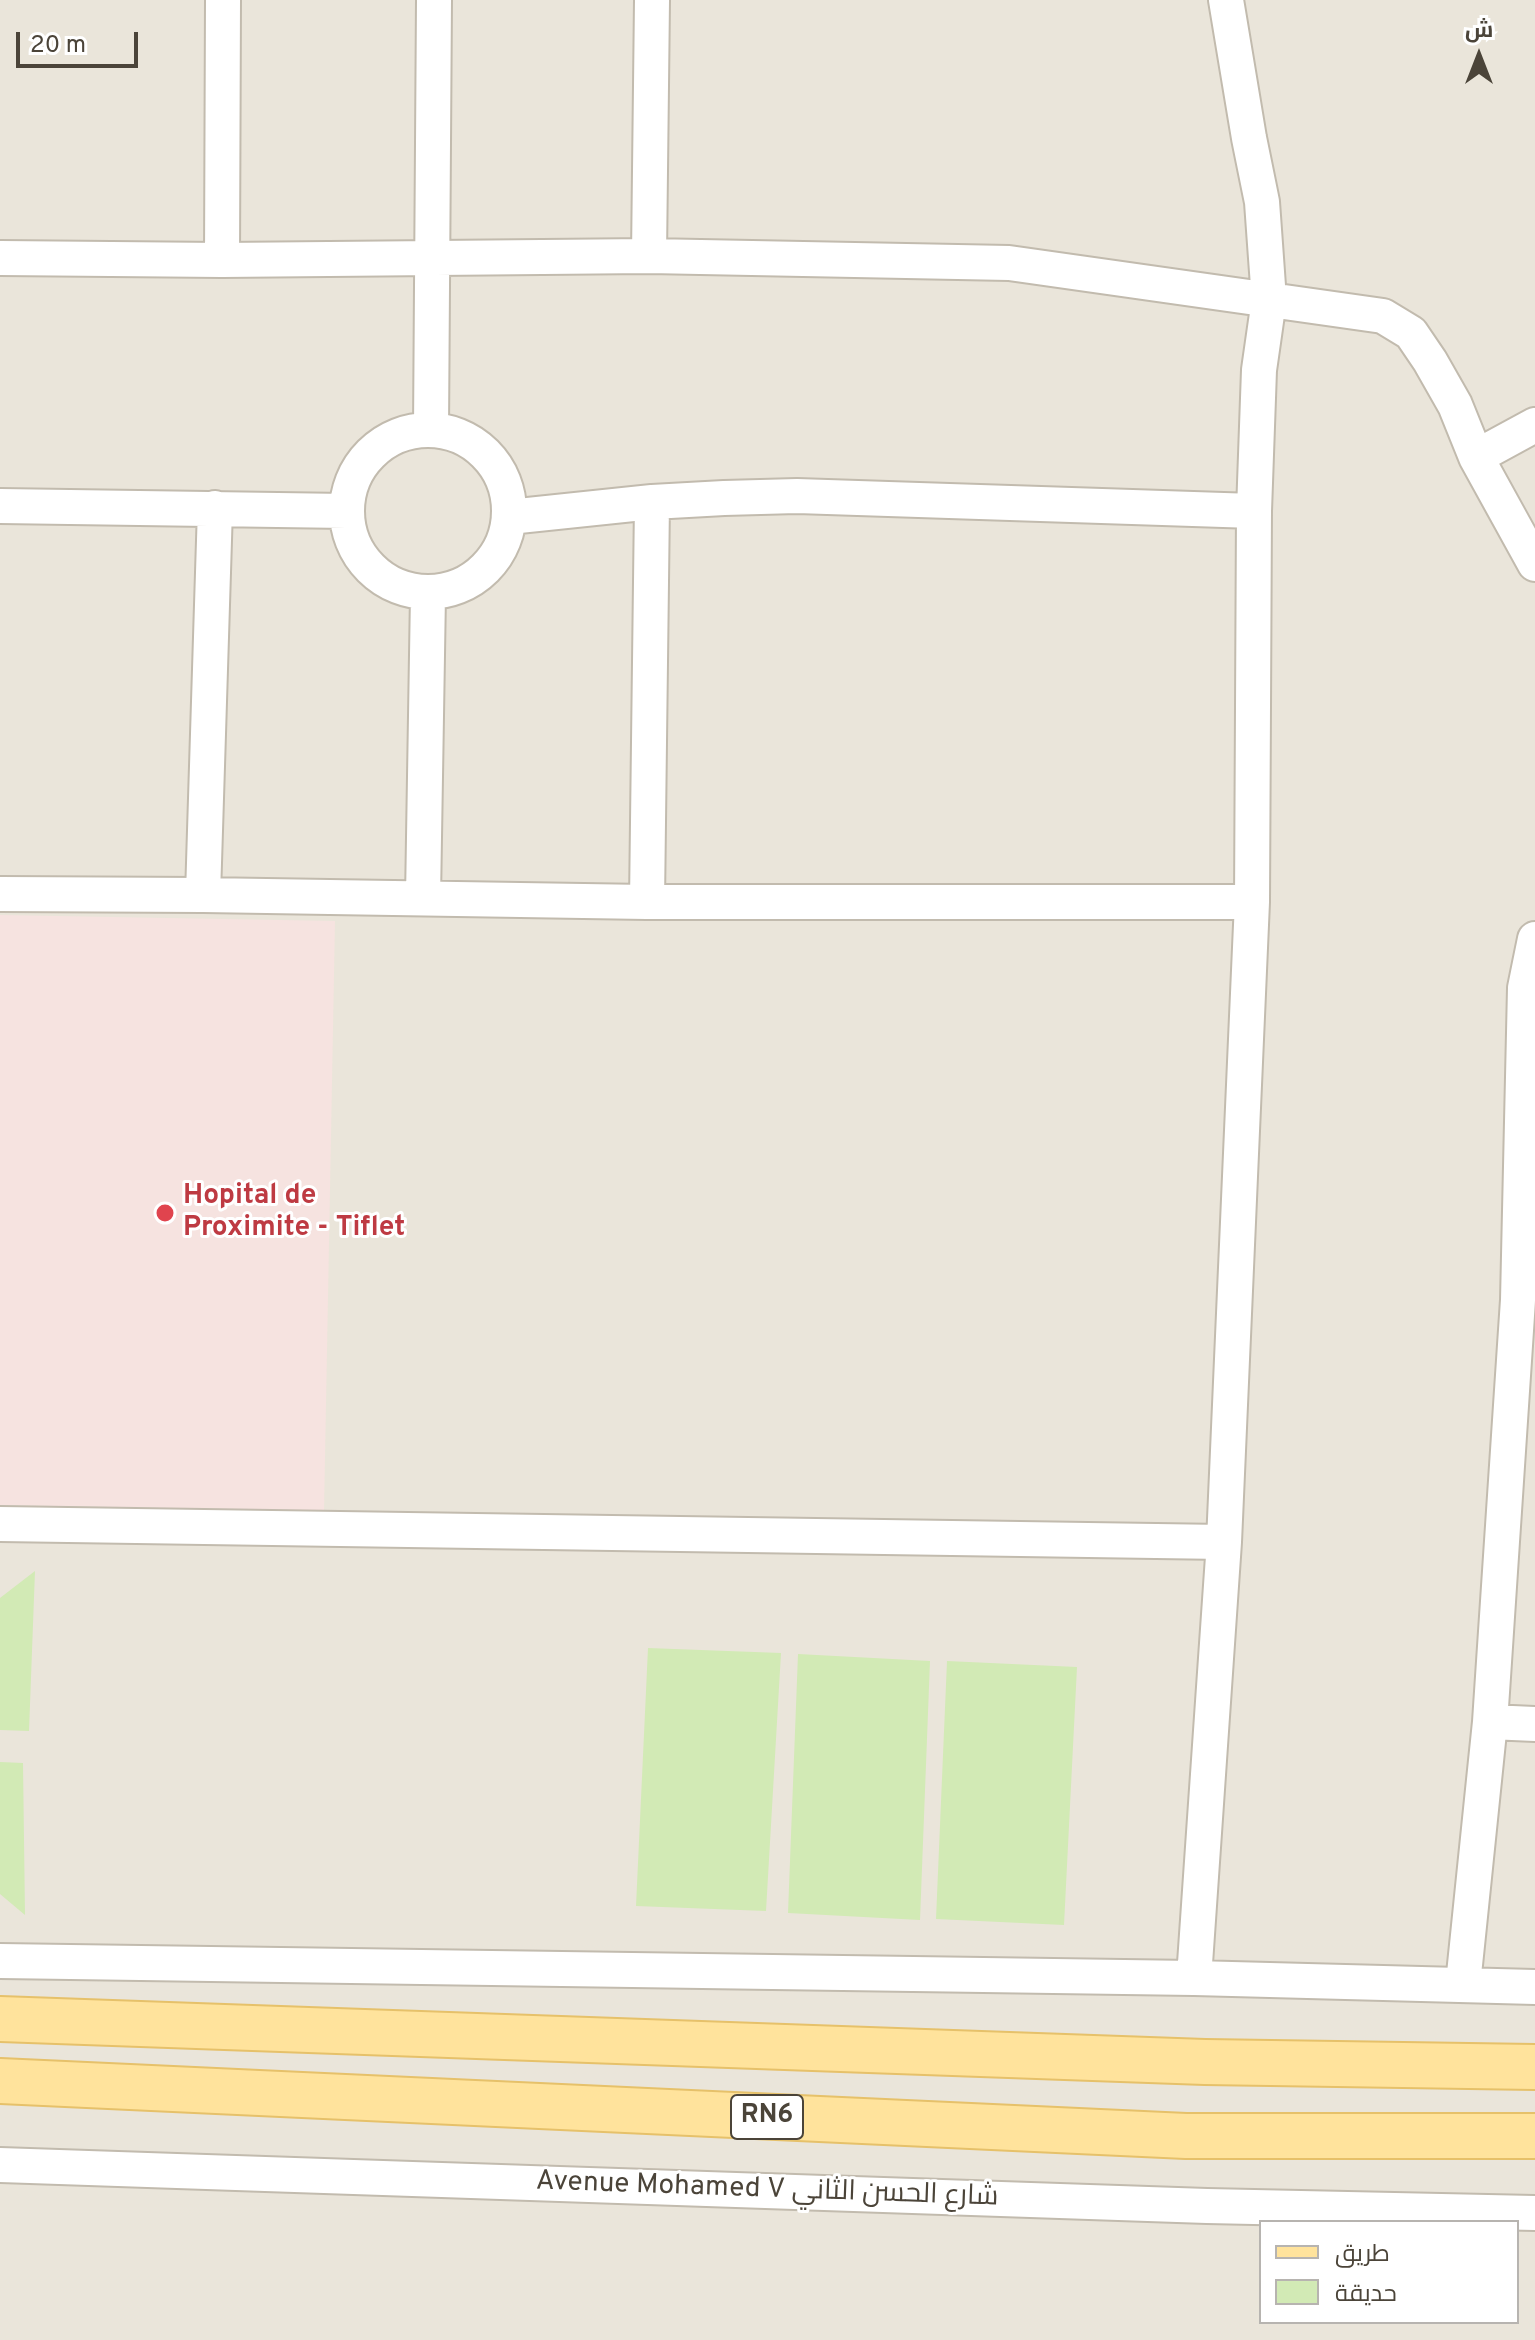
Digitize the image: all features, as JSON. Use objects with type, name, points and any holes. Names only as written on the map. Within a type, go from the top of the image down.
[{"type":"main road","points":[[0,2019],[1205,2062],[1535,2067]]},
{"type":"main road","name":"RN6","points":[[0,2081],[1186,2136],[1535,2136]]},
{"type":"street","points":[[222,260],[223,0]]},
{"type":"street","points":[[431,430],[434,0]]},
{"type":"street","points":[[649,256],[652,0]]},
{"type":"street","points":[[1194,1978],[1224,1542],[1252,902],[1254,511],[1259,370],[1269,300],[1262,202],[1226,0]]},
{"type":"street","points":[[0,258],[222,260],[649,256],[1009,263],[1383,316],[1411,333],[1455,405],[1476,457],[1535,564]]},
{"type":"street","points":[[1476,457],[1535,425]]},
{"type":"street","points":[[431,430],[456,435],[478,447],[496,467],[507,490],[509,517],[502,544],[487,567],[465,583],[428,594],[386,580],[365,562],[352,539],[347,511],[351,485],[363,463],[381,444],[405,434],[431,430]]},
{"type":"street","points":[[509,517],[652,502],[797,496],[1254,511]]},
{"type":"street","points":[[647,902],[652,502]]},
{"type":"street","points":[[0,506],[347,511]]},
{"type":"street","points":[[203,895],[215,508]]},
{"type":"street","points":[[423,898],[428,594]]},
{"type":"street","points":[[0,894],[647,902],[1252,902]]},
{"type":"street","points":[[1463,1984],[1490,1722],[1518,1300],[1525,988],[1535,939]]},
{"type":"street","points":[[0,1524],[1224,1542]]},
{"type":"street","points":[[1490,1722],[1535,1724]]},
{"type":"street","points":[[0,1961],[1194,1978],[1535,1987]]},
{"type":"street","name":"Avenue Mohamed V شارع الحسن الثاني","points":[[0,2165],[1207,2206],[1535,2213]]},
{"type":"shaded area","points":[[0,0],[1535,0],[1535,2340],[0,2340]]},
{"type":"shaded area","name":"Hopital de Proximite - Tiflet","points":[[0,915],[335,921],[324,1511],[0,1505]]},
{"type":"green space","points":[[35,1571],[29,1731],[0,1730],[0,1598]]},
{"type":"green space","points":[[648,1648],[781,1653],[766,1911],[636,1906]]},
{"type":"green space","points":[[798,1654],[930,1661],[920,1920],[788,1913]]},
{"type":"green space","points":[[947,1661],[1077,1667],[1064,1925],[936,1919]]},
{"type":"green space","points":[[0,1762],[23,1763],[25,1915],[0,1894]]},
{"type":"place","name":"Hopital de Proximite - Tiflet","points":[[165,1213]]}]
